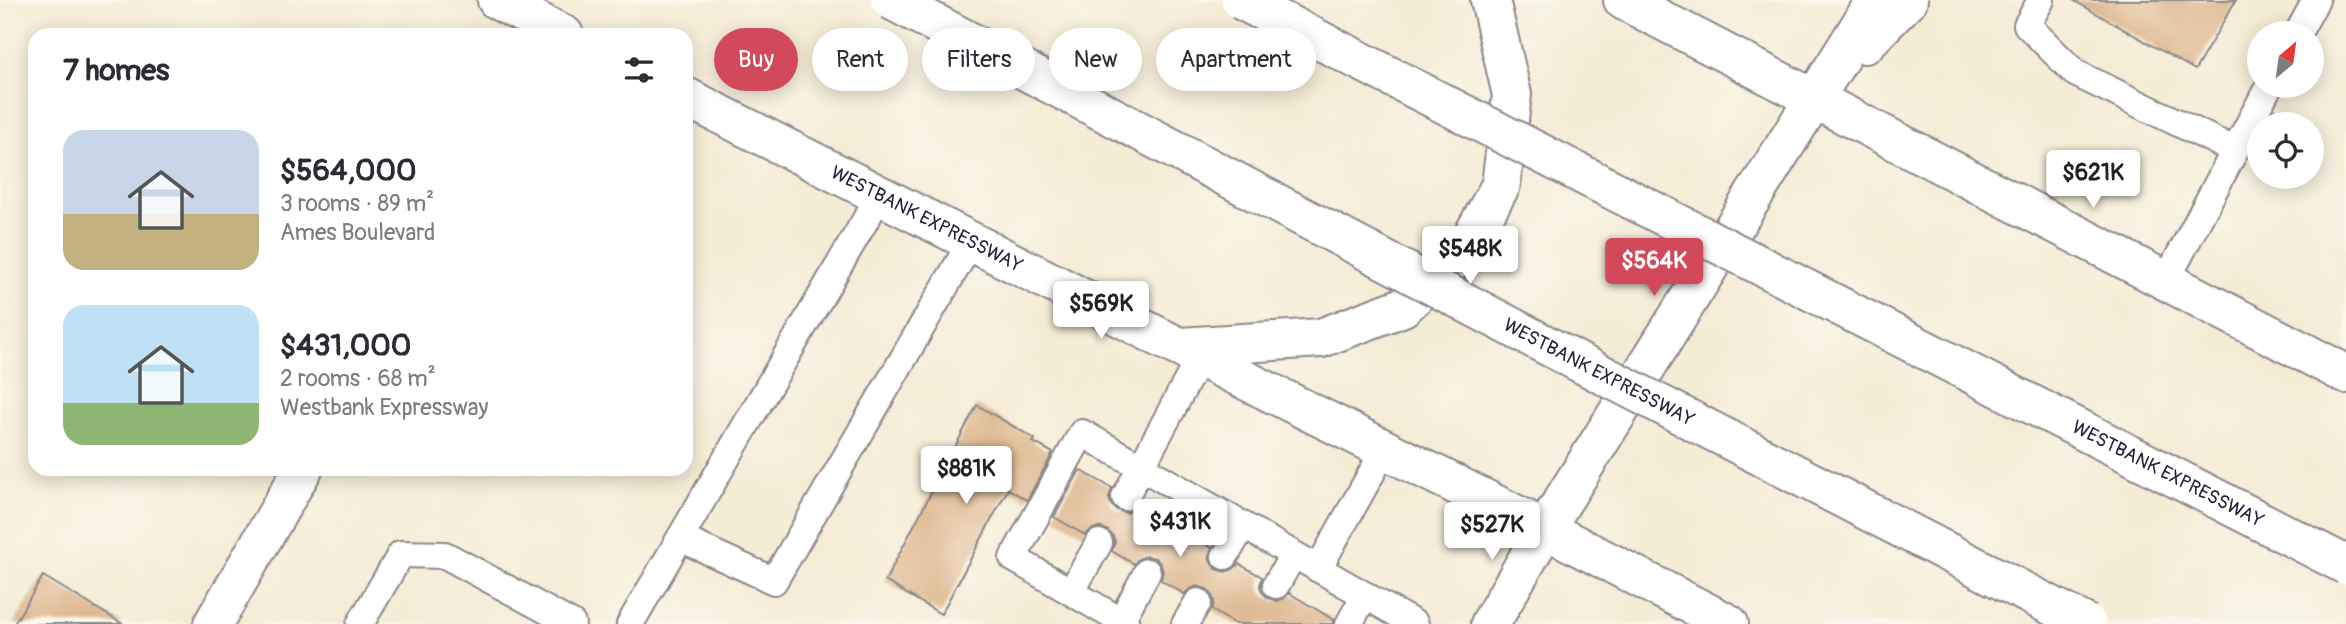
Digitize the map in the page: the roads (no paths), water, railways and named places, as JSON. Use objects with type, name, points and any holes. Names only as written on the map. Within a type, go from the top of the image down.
[{"type":"main road","points":[[497,0],[548,28]]},
{"type":"main road","name":"WESTBANK EXPRESSWAY","points":[[891,0],[1582,364],[2087,624]]},
{"type":"main road","name":"WESTBANK EXPRESSWAY","points":[[1241,0],[2346,565]]},
{"type":"main road","points":[[1189,352],[1321,338],[1403,307],[1465,250],[1501,185],[1512,95],[1490,0]]},
{"type":"main road","points":[[1623,0],[2346,374]]},
{"type":"main road","points":[[1490,624],[1545,529],[1876,0]]},
{"type":"main road","points":[[1813,98],[1908,0]]},
{"type":"main road","name":"WESTBANK EXPRESSWAY","points":[[693,101],[1729,624]]},
{"type":"main road","points":[[213,624],[299,476]]},
{"type":"lane","points":[[2041,0],[2027,25],[2075,73],[2234,150]]},
{"type":"lane","points":[[2305,21],[2316,0]]},
{"type":"lane","points":[[2166,281],[2262,98]]},
{"type":"lane","points":[[630,624],[880,195]]},
{"type":"lane","points":[[680,538],[774,580],[971,242]]},
{"type":"lane","points":[[1125,497],[1141,468],[1189,352]]},
{"type":"lane","points":[[1147,572],[1123,622],[1013,558],[1082,433],[1415,624]]},
{"type":"lane","points":[[1318,569],[1385,449]]},
{"type":"lane","points":[[1175,526],[1191,496]]},
{"type":"lane","points":[[1225,555],[1242,526]]},
{"type":"lane","points":[[1071,592],[1099,544]]},
{"type":"lane","points":[[360,624],[401,555],[445,555],[572,624]]},
{"type":"lane","points":[[1276,585],[1293,555]]},
{"type":"lane","points":[[1349,624],[1365,596]]}]
